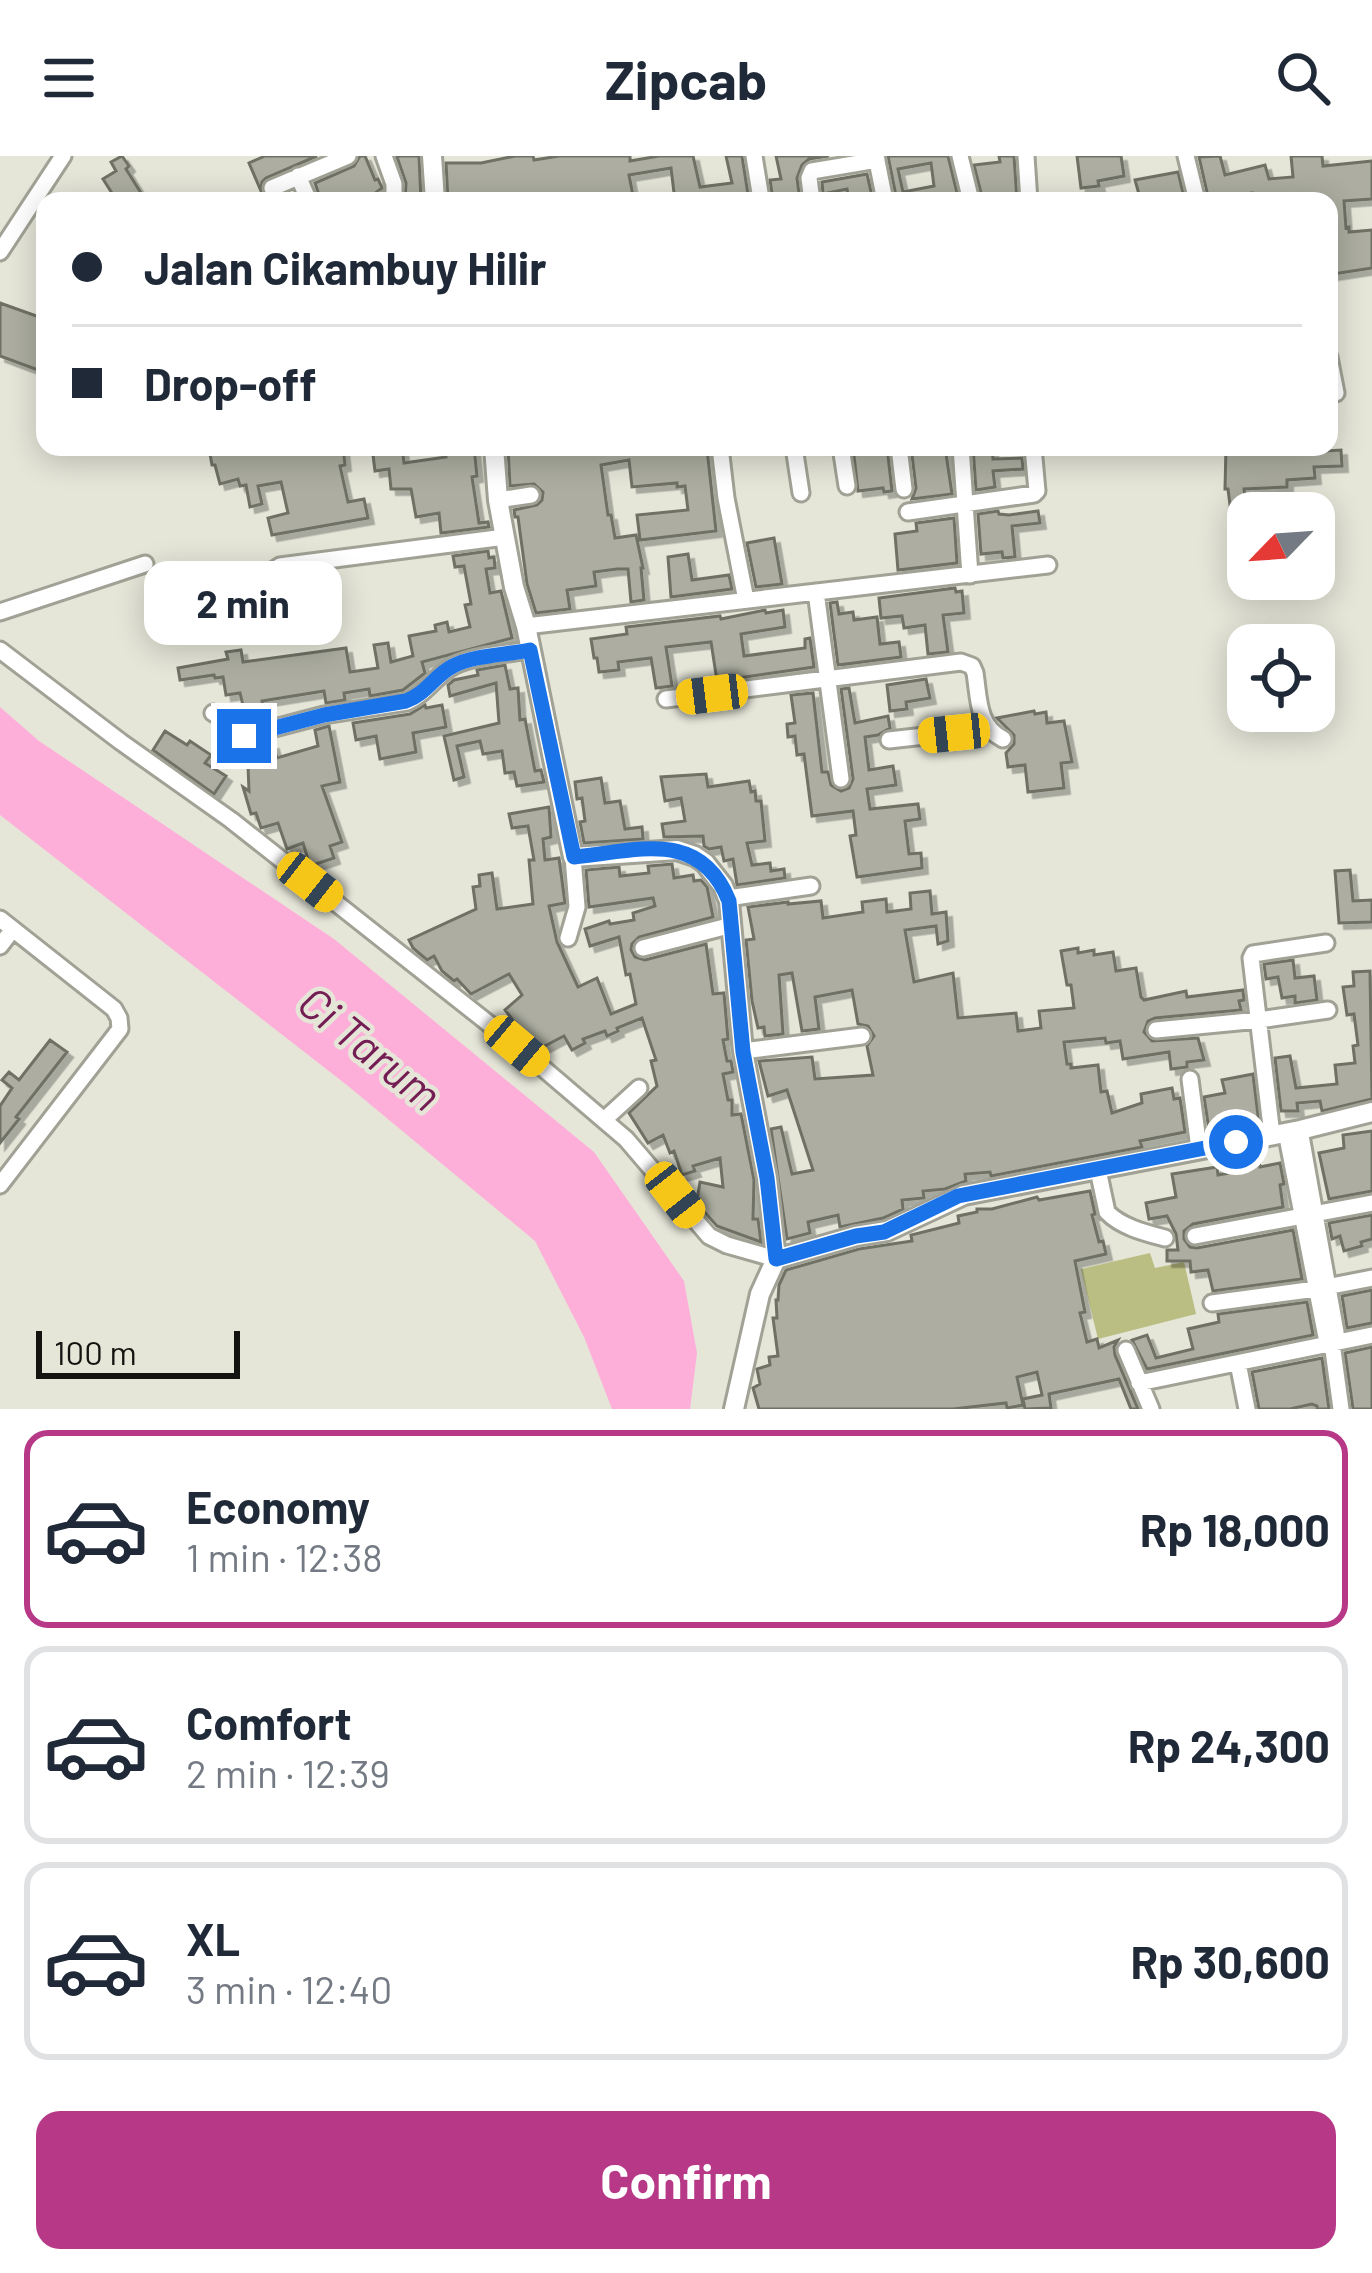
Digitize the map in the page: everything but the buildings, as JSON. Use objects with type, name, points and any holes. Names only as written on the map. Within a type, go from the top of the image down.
[{"type":"street","points":[[39,192],[63,156]]},
{"type":"street","points":[[272,188],[348,156]]},
{"type":"street","points":[[384,156],[394,184],[392,192]]},
{"type":"street","points":[[433,192],[431,156],[444,156]]},
{"type":"street","points":[[754,156],[759,192]]},
{"type":"street","points":[[960,156],[969,192]]},
{"type":"street","points":[[1026,156],[1028,192]]},
{"type":"street","points":[[1186,156],[1195,192]]},
{"type":"street","points":[[811,192],[812,171],[876,158],[883,192]]},
{"type":"street","points":[[298,176],[305,192]]},
{"type":"street","points":[[0,252],[36,197]]},
{"type":"street","points":[[495,456],[514,587],[574,857],[577,907],[568,938]]},
{"type":"street","points":[[721,456],[746,600]]},
{"type":"street","points":[[795,456],[801,493]]},
{"type":"street","points":[[842,456],[847,486]]},
{"type":"street","points":[[900,456],[904,489]]},
{"type":"street","points":[[962,456],[970,574]]},
{"type":"street","points":[[908,512],[1034,494],[1034,456]]},
{"type":"street","points":[[498,500],[531,495]]},
{"type":"street","points":[[202,600],[271,588],[274,570],[280,566],[505,537]]},
{"type":"street","points":[[0,612],[145,564]]},
{"type":"street","points":[[526,626],[1048,565]]},
{"type":"street","points":[[816,592],[841,779]]},
{"type":"street","points":[[0,650],[231,820],[605,1119],[709,1236],[727,1245],[776,1259],[884,1232],[958,1196],[1372,1112]]},
{"type":"street","points":[[213,713],[233,722],[244,736],[416,698],[458,663],[530,650]]},
{"type":"street","points":[[666,699],[967,663],[975,673],[987,729],[1003,740]]},
{"type":"street","points":[[889,740],[987,729]]},
{"type":"street","points":[[574,857],[685,852],[711,869],[728,898],[743,1052],[767,1178],[776,1259],[760,1294],[734,1409]]},
{"type":"street","points":[[728,898],[811,886]]},
{"type":"street","points":[[0,946],[6,924],[114,1009],[120,1028],[0,1184]]},
{"type":"street","points":[[643,948],[732,925]]},
{"type":"street","points":[[1322,1409],[1341,1407],[1332,1343],[1336,1336],[1322,1288],[1310,1214],[1259,1021],[1251,964],[1253,954],[1326,943]]},
{"type":"street","points":[[1156,1030],[1328,1010]]},
{"type":"street","points":[[743,1052],[862,1036]]},
{"type":"street","points":[[1190,1078],[1199,1149]]},
{"type":"street","points":[[605,1119],[639,1088]]},
{"type":"street","points":[[1097,1170],[1111,1217],[1166,1238]]},
{"type":"street","points":[[1195,1236],[1372,1203]]},
{"type":"street","points":[[1212,1304],[1372,1278]]},
{"type":"street","points":[[1139,1383],[1372,1335]]},
{"type":"street","points":[[1126,1350],[1145,1407]]},
{"type":"street","points":[[1238,1363],[1247,1409]]},
{"type":"green space","points":[[1150,1253],[1155,1268],[1184,1262],[1196,1314],[1098,1339],[1081,1269]]},
{"type":"water","name":"Ci Tarum","points":[[0,707],[39,741],[334,939],[594,1152],[684,1281],[697,1353],[690,1409],[612,1409],[584,1337],[535,1241],[348,1086],[0,815]]},
{"type":"route","points":[[244,736],[416,698],[458,663],[530,650],[574,857],[677,850],[705,863],[724,886],[743,1052],[767,1178],[776,1259],[884,1232],[958,1196],[1236,1142]]}]
